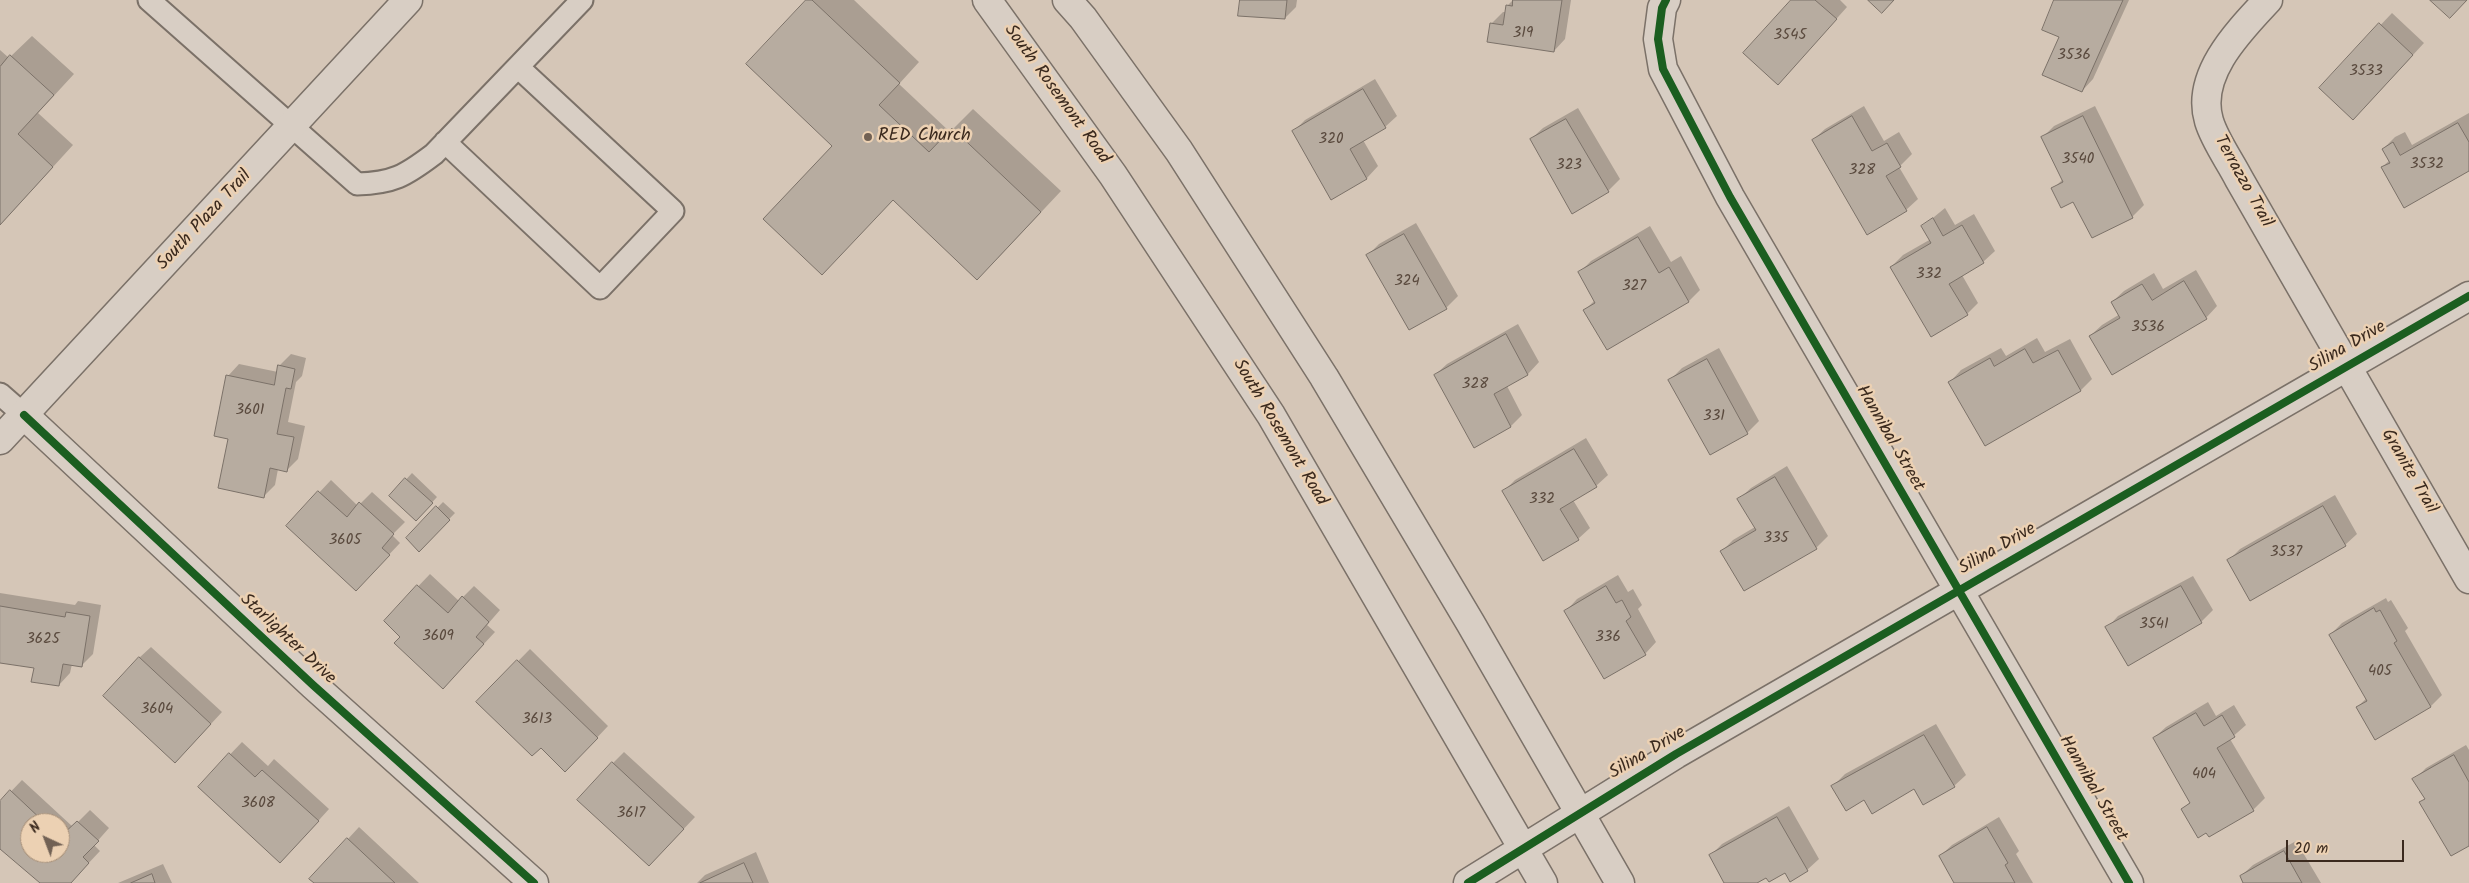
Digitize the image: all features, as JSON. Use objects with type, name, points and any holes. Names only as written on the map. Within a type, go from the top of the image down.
[{"type":"street","name":"South Plaza Trail","points":[[0,440],[408,0]]},
{"type":"street","name":"South Rosemont Road","points":[[987,0],[1113,175],[1271,415],[1543,883]]},
{"type":"street","points":[[1067,0],[1179,151],[1324,377],[1620,883]]},
{"type":"street","name":"Hannibal Street","points":[[1666,0],[1662,8],[1658,38],[1663,68],[1730,197],[1960,589],[2129,883]]},
{"type":"street","name":"Terrazzo Trail","points":[[2268,0],[2249,20],[2213,70],[2206,95],[2209,121],[2239,179],[2347,366]]},
{"type":"street","name":"Silina Drive","points":[[1468,883],[1523,847],[1960,589],[2469,296]]},
{"type":"street","name":"Granite Trail","points":[[2347,366],[2469,579]]},
{"type":"street","name":"Starlighter Drive","points":[[24,415],[306,678],[534,883]]},
{"type":"lane","points":[[149,0],[357,184],[380,184],[407,174],[434,154],[582,0]]},
{"type":"lane","points":[[445,142],[600,288],[672,211],[518,67]]},
{"type":"lane","points":[[0,394],[24,415]]},
{"type":"building","name":"RED Church","points":[[806,0],[812,0],[900,83],[879,105],[929,152],[952,128],[1041,212],[977,280],[893,200],[822,275],[763,219],[832,146],[746,64]]},
{"type":"building","points":[[1240,0],[1287,0],[1285,19],[1238,16]]},
{"type":"building","points":[[1513,0],[1562,0],[1554,52],[1487,42],[1490,23],[1503,25],[1506,5],[1512,6]]},
{"type":"building","points":[[1791,0],[1815,0],[1837,19],[1778,85],[1743,53]]},
{"type":"building","points":[[1868,0],[1894,0],[1882,13]]},
{"type":"building","points":[[2054,0],[2123,0],[2082,92],[2042,75],[2059,37],[2042,30]]},
{"type":"building","points":[[2430,0],[2467,0],[2450,18]]},
{"type":"building","points":[[2379,23],[2413,55],[2353,120],[2319,88]]},
{"type":"building","points":[[10,55],[54,95],[18,134],[53,167],[0,225],[0,67]]},
{"type":"building","points":[[1363,89],[1386,128],[1350,149],[1367,179],[1331,200],[1292,131]]},
{"type":"building","points":[[1852,116],[1872,151],[1887,143],[1901,167],[1886,176],[1907,211],[1867,235],[1812,140]]},
{"type":"building","points":[[2083,116],[2133,218],[2092,238],[2073,202],[2061,208],[2051,188],[2063,182],[2041,137]]},
{"type":"building","points":[[1566,119],[1609,192],[1572,214],[1530,139]]},
{"type":"building","points":[[2458,123],[2469,142],[2469,171],[2404,208],[2381,167],[2390,163],[2382,149],[2393,142],[2400,155]]},
{"type":"building","points":[[1933,218],[1943,236],[1962,225],[1984,263],[1949,284],[1968,315],[1931,337],[1890,267],[1931,243],[1921,226]]},
{"type":"building","points":[[1404,234],[1447,309],[1409,330],[1366,255]]},
{"type":"building","points":[[1638,237],[1659,273],[1669,267],[1689,302],[1607,350],[1583,310],[1595,303],[1578,272]]},
{"type":"building","points":[[2184,281],[2207,319],[2112,375],[2089,336],[2120,318],[2111,302],[2142,284],[2152,300]]},
{"type":"building","points":[[1506,334],[1528,375],[1494,394],[1511,427],[1474,448],[1434,375]]},
{"type":"building","points":[[2025,349],[2033,363],[2058,350],[2081,391],[1985,446],[1948,382],[1990,358],[1994,366]]},
{"type":"building","points":[[1707,359],[1748,434],[1710,455],[1668,380]]},
{"type":"building","points":[[278,365],[295,369],[291,389],[286,388],[277,434],[294,437],[287,472],[270,468],[264,498],[218,488],[228,439],[214,436],[226,375],[274,385]]},
{"type":"building","points":[[1574,449],[1597,487],[1560,509],[1579,540],[1543,561],[1502,491]]},
{"type":"building","points":[[1775,477],[1817,549],[1744,591],[1720,551],[1756,530],[1737,499]]},
{"type":"building","points":[[405,478],[433,503],[416,521],[389,496]]},
{"type":"building","points":[[318,491],[347,517],[359,502],[394,534],[382,548],[390,555],[356,591],[286,526]]},
{"type":"building","points":[[436,506],[450,520],[419,552],[406,538]]},
{"type":"building","points":[[2323,506],[2346,546],[2250,601],[2227,560]]},
{"type":"building","points":[[417,585],[448,613],[462,596],[489,622],[476,637],[484,644],[443,689],[394,643],[400,637],[384,621]]},
{"type":"building","points":[[1606,586],[1616,603],[1622,600],[1631,617],[1626,621],[1646,655],[1604,679],[1564,611]]},
{"type":"building","points":[[2181,586],[2202,623],[2128,666],[2105,627]]},
{"type":"building","points":[[0,606],[65,617],[66,612],[90,616],[82,667],[63,664],[59,686],[31,682],[34,668],[0,663]]},
{"type":"building","points":[[2374,608],[2376,612],[2380,610],[2397,641],[2394,643],[2431,707],[2375,740],[2356,707],[2367,701],[2329,635]]},
{"type":"building","points":[[139,657],[211,724],[175,763],[103,696]]},
{"type":"building","points":[[517,660],[598,738],[565,772],[541,748],[532,756],[476,702]]},
{"type":"building","points":[[2196,713],[2204,726],[2222,715],[2235,737],[2217,748],[2254,811],[2209,837],[2206,833],[2198,838],[2181,809],[2190,803],[2153,738]]},
{"type":"building","points":[[1924,735],[1955,787],[1923,805],[1914,789],[1872,814],[1864,800],[1846,811],[1831,786]]},
{"type":"building","points":[[229,753],[255,777],[262,770],[319,821],[280,863],[198,787]]},
{"type":"building","points":[[2454,755],[2469,782],[2469,846],[2451,856],[2419,802],[2425,799],[2412,779]]},
{"type":"building","points":[[612,762],[684,829],[649,866],[577,800]]},
{"type":"building","points":[[10,790],[34,813],[20,813],[20,863],[70,863],[70,828],[77,821],[99,841],[83,857],[89,863],[71,883],[40,883],[0,849],[0,801]]},
{"type":"building","points":[[1777,817],[1808,871],[1790,882],[1785,873],[1769,882],[1766,878],[1757,883],[1724,883],[1709,855]]},
{"type":"building","points":[[1987,827],[2008,863],[2005,865],[2015,883],[1954,883],[1939,856]]},
{"type":"building","points":[[347,838],[395,883],[314,883],[309,879]]},
{"type":"building","points":[[2284,851],[2302,883],[2243,883],[2240,876]]},
{"type":"building","points":[[744,863],[753,883],[700,883]]},
{"type":"building","points":[[152,874],[155,883],[131,883]]},
{"type":"cycle path","points":[[1666,0],[1662,8],[1658,39],[1663,69],[1730,197],[2129,883]]},
{"type":"cycle path","points":[[1468,883],[1676,754],[2469,296]]},
{"type":"cycle path","points":[[24,415],[313,685],[534,883]]},
{"type":"place","name":"RED Church","points":[[868,137]]}]
